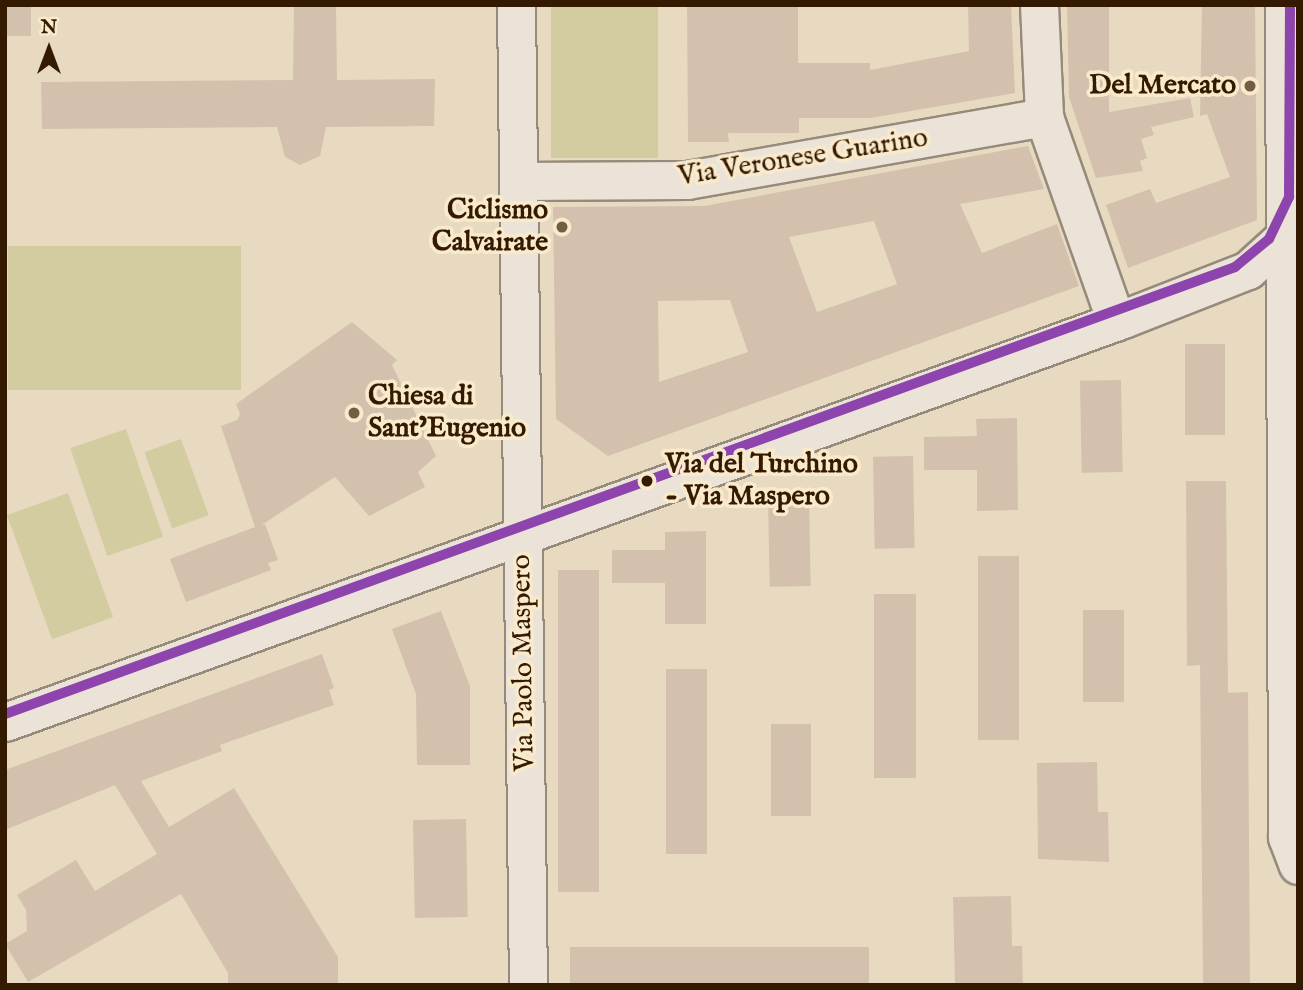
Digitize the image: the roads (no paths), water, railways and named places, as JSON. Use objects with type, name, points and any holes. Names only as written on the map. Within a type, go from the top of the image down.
[{"type":"street","name":"Via Paolo Maspero","points":[[516,5],[528,985]]},
{"type":"street","points":[[1039,5],[1044,117],[1116,322]]},
{"type":"street","points":[[1284,5],[1281,240],[1287,837],[1298,865]]},
{"type":"street","name":"Via Veronese Guarino","points":[[519,181],[687,180],[1044,117]]},
{"type":"street","points":[[5,722],[1116,322],[1248,270],[1281,240]]},
{"type":"place","name":"Del Mercato","points":[[1250,86]]},
{"type":"place","name":"Ciclismo Calvairate","points":[[562,227]]},
{"type":"place","name":"Chiesa di Sant’Eugenio","points":[[354,413]]},
{"type":"place","name":"Via del Turchino - Via Maspero","points":[[647,481]]}]
